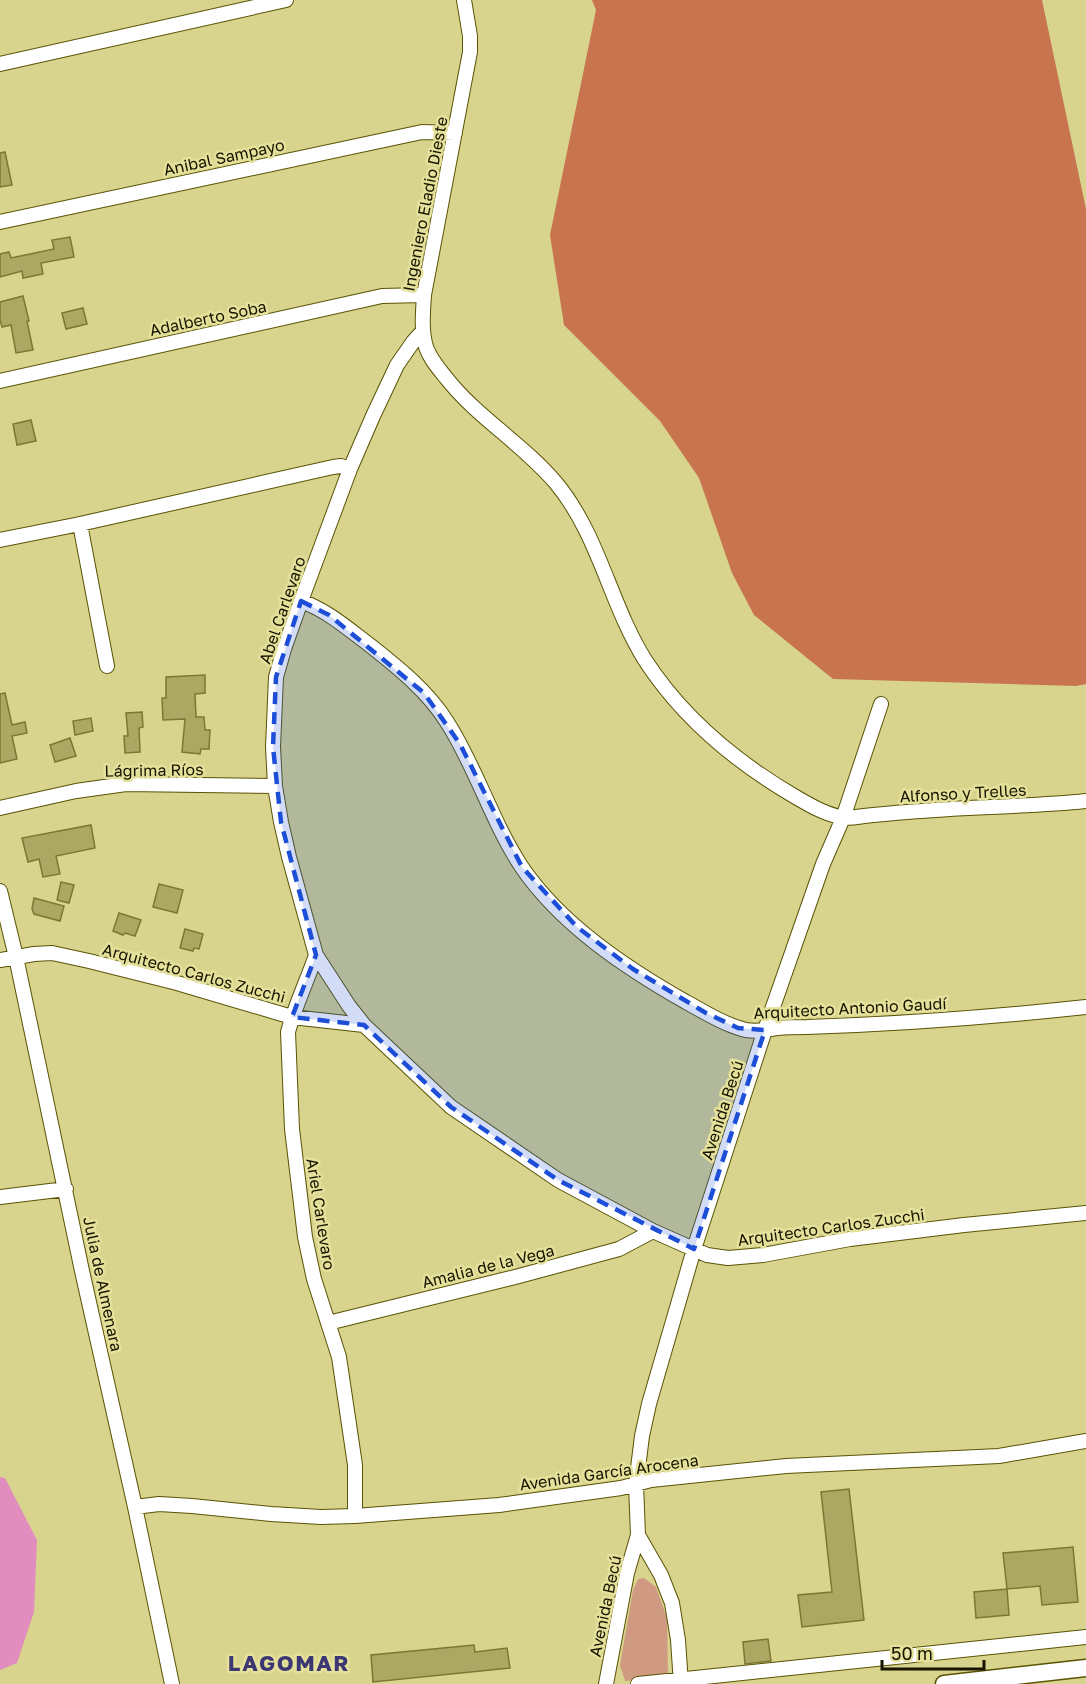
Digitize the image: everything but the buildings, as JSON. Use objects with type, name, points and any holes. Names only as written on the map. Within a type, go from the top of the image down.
[{"type":"main road","points":[[944,1684],[1086,1668]]},
{"type":"street","points":[[0,64],[286,0]]},
{"type":"street","name":"Ingeniero Eladio Dieste","points":[[464,0],[469,27],[470,52],[424,295],[423,331],[427,349],[436,366],[473,408],[538,465],[570,503],[587,532],[627,624],[646,660],[687,712],[741,762],[808,804],[843,818]]},
{"type":"street","name":"Anibal Sampayo","points":[[0,222],[422,132],[455,133]]},
{"type":"street","name":"Adalberto Soba","points":[[0,381],[381,296],[424,295]]},
{"type":"street","name":"Abel Carlevaro","points":[[316,955],[289,857],[275,786],[273,747],[276,677],[301,601],[350,469],[397,365],[423,331]]},
{"type":"street","points":[[0,540],[333,467],[341,466],[350,469]]},
{"type":"street","points":[[80,524],[107,666]]},
{"type":"street","name":"Arquitecto Antonio Gaudí","points":[[301,601],[338,621],[393,663],[424,693],[451,729],[490,811],[522,867],[577,927],[633,969],[706,1013],[738,1028],[756,1031],[948,1019],[1086,1007]]},
{"type":"street","name":"Avenida Becú","points":[[606,1684],[627,1574],[638,1535],[636,1484],[649,1404],[694,1249],[765,1030],[823,864],[843,818],[881,704]]},
{"type":"street","name":"Lágrima Ríos","points":[[0,808],[76,791],[126,784],[275,786]]},
{"type":"street","name":"Alfonso y Trelles","points":[[843,818],[1086,801]]},
{"type":"street","name":"Julia de Almenara","points":[[0,891],[172,1684]]},
{"type":"street","name":"Arquitecto Carlos Zucchi","points":[[0,960],[52,953],[177,983],[292,1017],[364,1025]]},
{"type":"street","name":"Ariel Carlevaro","points":[[316,955],[288,1032],[292,1129],[305,1237],[314,1279],[339,1357],[355,1465],[355,1516]]},
{"type":"street","name":"Arquitecto Carlos Zucchi","points":[[316,955],[364,1025],[451,1107],[558,1180],[653,1231],[707,1255],[728,1258],[763,1255],[850,1239],[1086,1213]]},
{"type":"street","points":[[0,1197],[66,1190]]},
{"type":"street","name":"Amalia de la Vega","points":[[328,1323],[619,1249],[653,1231]]},
{"type":"street","name":"Avenida García Arocena","points":[[135,1507],[159,1504],[271,1514],[321,1517],[355,1516],[499,1504],[621,1488],[651,1480],[786,1466],[999,1456],[1086,1441]]},
{"type":"street","name":"Avenida Becú","points":[[638,1535],[661,1575],[672,1603],[681,1682]]},
{"type":"street","points":[[638,1684],[681,1682],[932,1652],[1086,1637]]},
{"type":"highlighted area","points":[[301,601],[329,615],[424,693],[460,744],[522,867],[577,927],[633,969],[706,1013],[738,1028],[765,1030],[694,1249],[558,1180],[451,1107],[364,1025],[292,1017],[316,955],[281,822],[273,747],[276,677]]},
{"type":"shaded area","points":[[592,0],[1042,0],[1086,209],[1086,684],[1076,686],[833,679],[754,615],[732,573],[699,478],[660,421],[564,325],[550,235],[596,10]]},
{"type":"shaded area","points":[[0,1477],[5,1478],[37,1540],[34,1612],[17,1663],[0,1670]]},
{"type":"shaded area","points":[[644,1578],[656,1587],[667,1618],[668,1676],[625,1681],[620,1665],[633,1590],[638,1579]]},
{"type":"district","name":"LAGOMAR","points":[[289,1662]]}]
